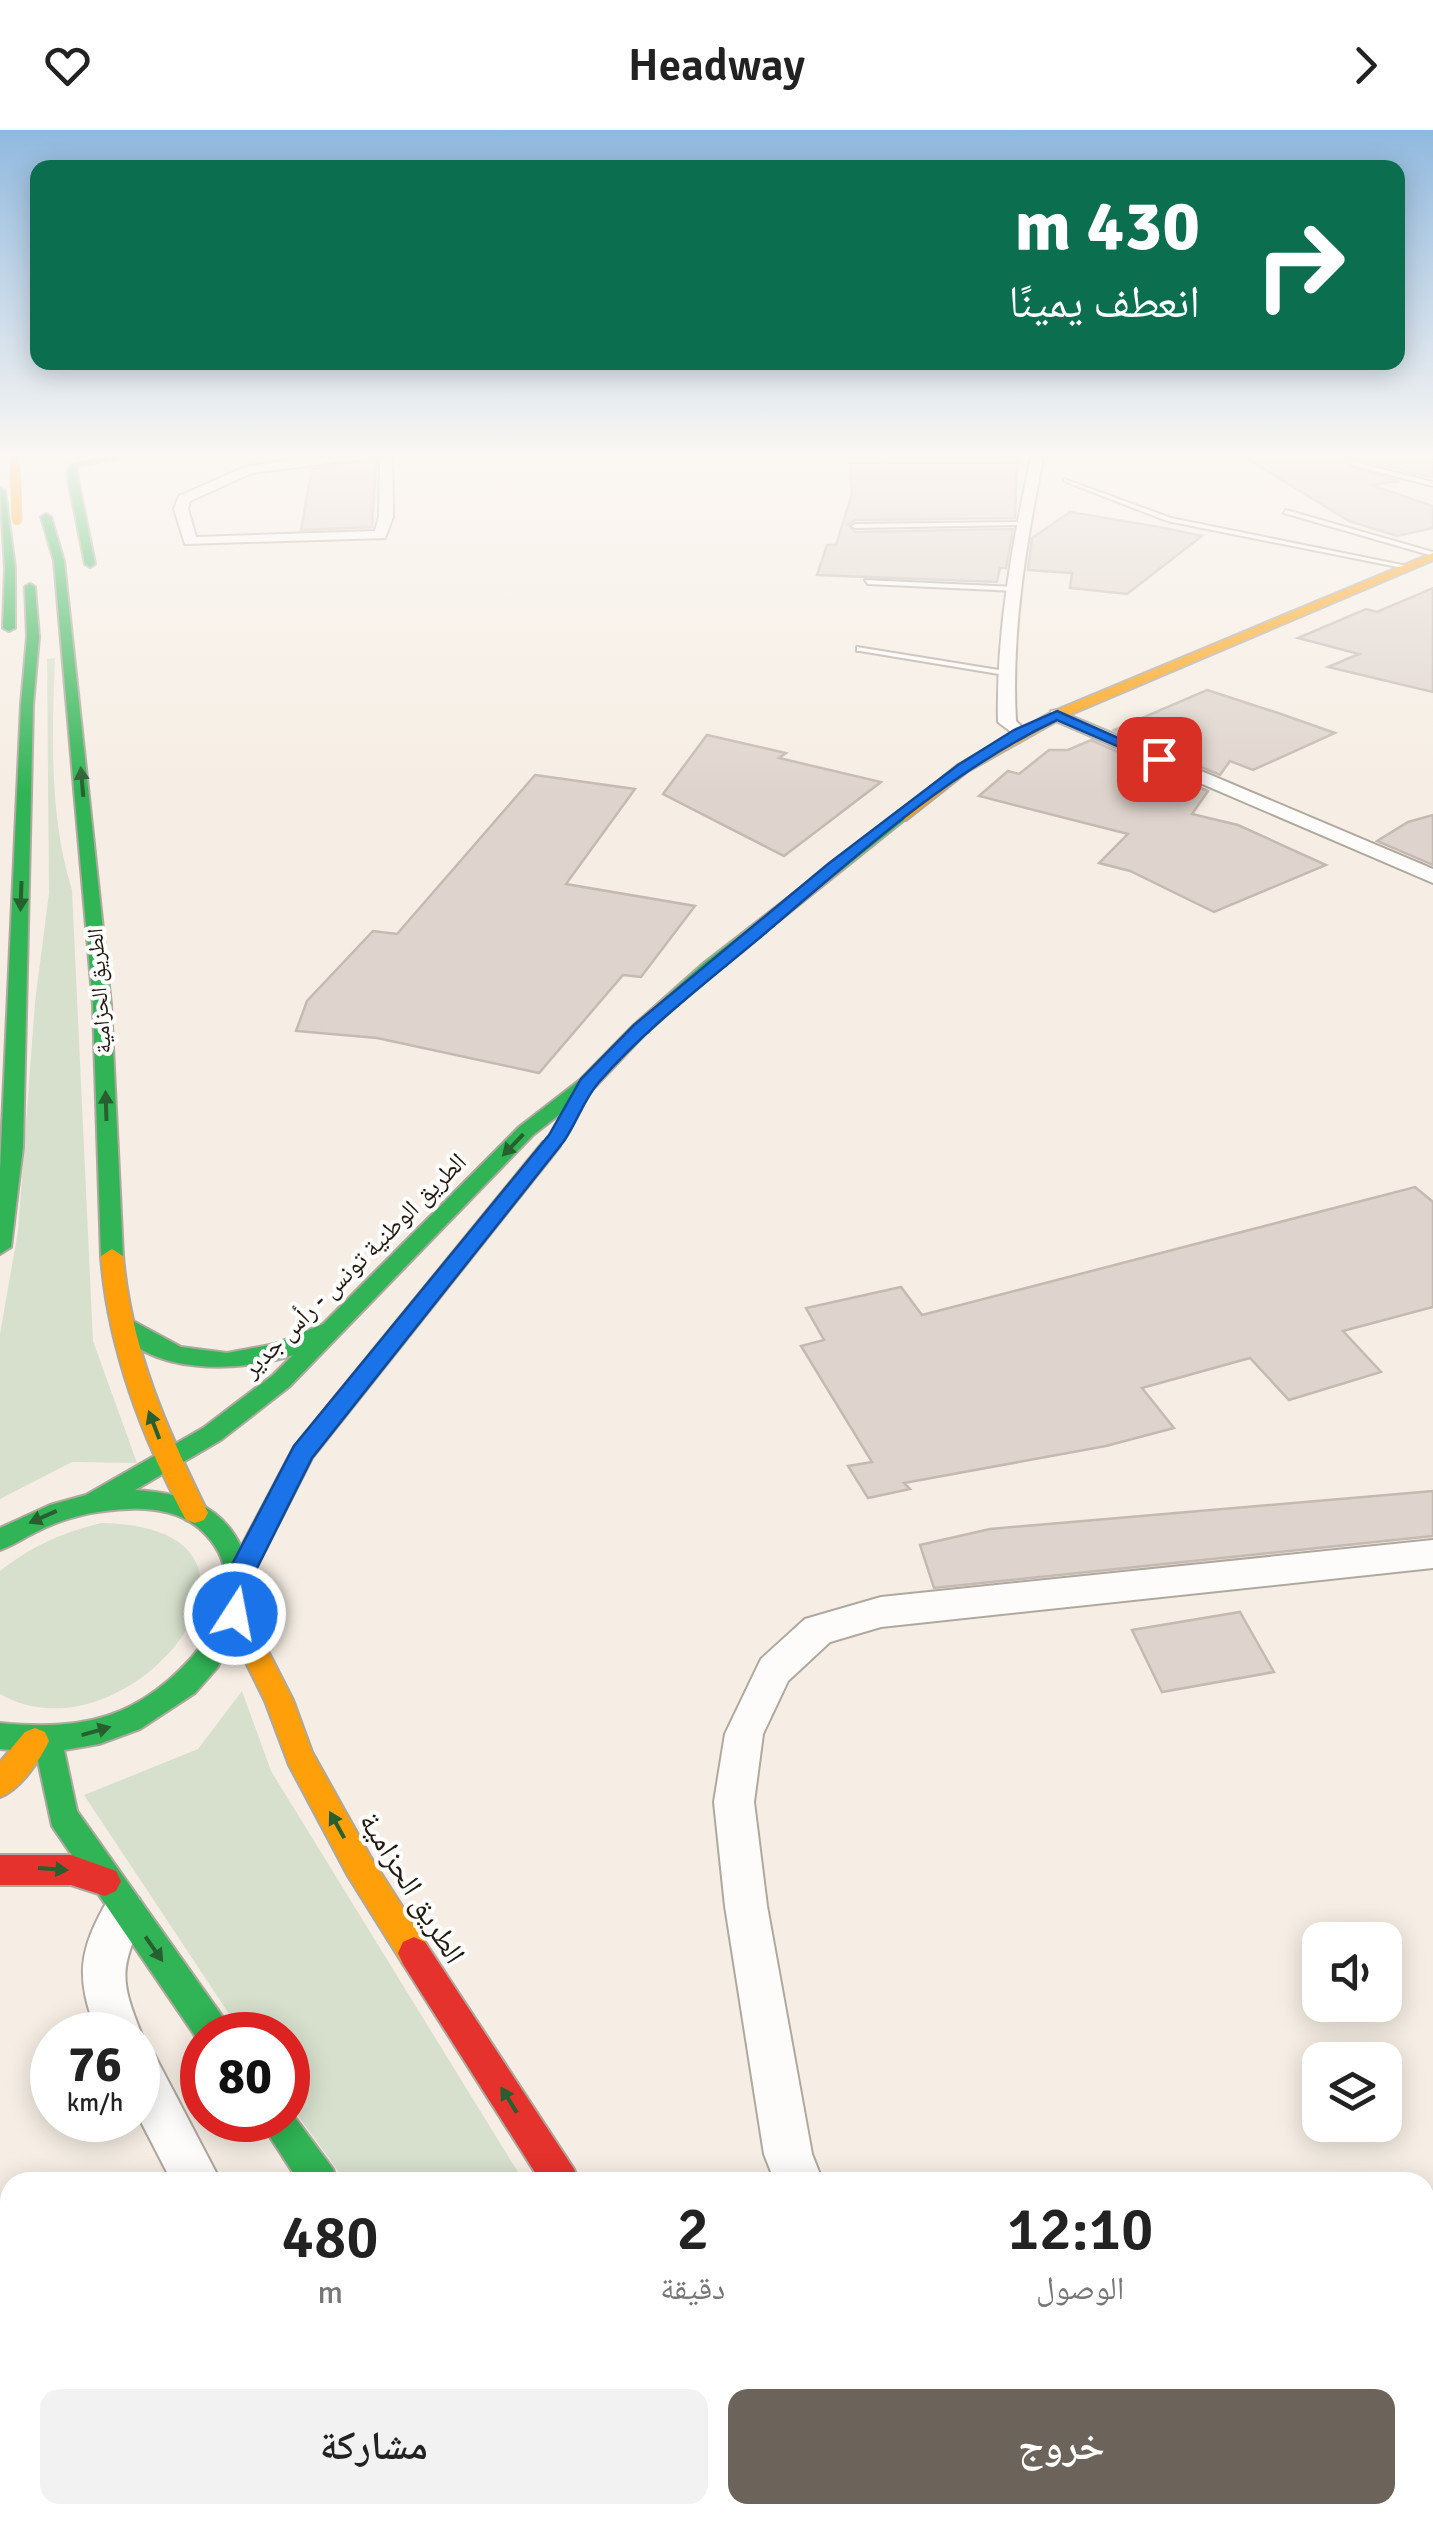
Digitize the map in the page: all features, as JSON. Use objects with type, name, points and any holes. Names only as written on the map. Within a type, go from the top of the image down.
[{"type":"main road","points":[[5,570],[9,630],[27,706]]},
{"type":"main road","points":[[0,1247],[13,1147],[27,706],[33,638],[29,570]]},
{"type":"main road","name":"الطريق الحزامية","points":[[60,570],[102,1005],[113,1288],[126,1351],[153,1425],[195,1513]]},
{"type":"main road","points":[[90,570],[94,594]]},
{"type":"main road","name":"الطريق الوطنية تونس - رأس جدير","points":[[96,1500],[171,1460],[282,1381],[526,1131],[588,1083],[640,1029],[710,967],[931,792],[1019,733],[1057,715],[1402,570]]},
{"type":"main road","points":[[74,700],[89,637]]},
{"type":"main road","name":"الطريق الوطنية تونس - رأس جدير","points":[[235,1614],[240,1576],[303,1453],[558,1137],[588,1083]]},
{"type":"main road","points":[[122,1323],[137,1339],[158,1351],[216,1362],[280,1354],[336,1327]]},
{"type":"main road","points":[[0,1540],[50,1513],[96,1500],[132,1497],[166,1502],[195,1513],[225,1540],[240,1576]]},
{"type":"main road","points":[[0,1736],[41,1741],[98,1733],[145,1713],[186,1685],[217,1651],[235,1614]]},
{"type":"main road","name":"الطريق الحزامية","points":[[235,1614],[278,1700],[299,1756],[359,1866],[555,2172]]},
{"type":"main road","points":[[0,1784],[41,1741]]},
{"type":"main road","points":[[41,1741],[62,1816],[199,2012]]},
{"type":"main road","points":[[0,1870],[71,1870],[115,1895]]},
{"type":"main road","points":[[292,2142],[313,2172]]},
{"type":"street","points":[[1018,570],[1005,673],[1007,722],[1019,733]]},
{"type":"street","points":[[1057,715],[1433,877]]},
{"type":"street","points":[[795,2172],[788,2154],[749,1925],[734,1802],[744,1734],[774,1670],[818,1630],[881,1612],[1433,1554]]},
{"type":"street","points":[[111,2012],[99,1967],[115,1895]]},
{"type":"street","points":[[160,2112],[192,2172]]},
{"type":"lane","points":[[868,582],[1016,590]]},
{"type":"lane","points":[[860,649],[1005,673]]},
{"type":"green space","points":[[55,658],[54,775],[59,833],[72,890],[93,1341],[137,1463],[72,1462],[0,1499],[0,1334],[18,1231],[35,1002],[49,893],[47,659]]},
{"type":"green space","points":[[101,1523],[165,1534],[195,1562],[199,1598],[181,1638],[147,1674],[101,1699],[51,1708],[0,1694],[0,1571],[48,1541]]},
{"type":"green space","points":[[242,1691],[271,1771],[518,2172],[339,2172],[310,2132],[310,2012],[228,2012],[84,1795],[198,1749]]},
{"type":"building","points":[[819,570],[1000,570],[997,582],[817,575]]},
{"type":"building","points":[[1028,570],[1158,570],[1127,594],[1070,588],[1072,573]]},
{"type":"building","points":[[1433,588],[1433,692],[1328,667],[1359,654],[1298,638],[1366,609],[1377,612]]},
{"type":"building","points":[[1207,690],[1335,733],[1253,770],[1230,761],[1220,775],[1114,730]]},
{"type":"building","points":[[707,735],[786,753],[779,758],[881,782],[784,856],[663,794]]},
{"type":"building","points":[[1091,740],[1208,791],[1192,814],[1238,825],[1326,865],[1214,912],[1130,871],[1099,863],[1128,834],[979,796],[1008,771],[1019,774],[1049,750],[1068,750]]},
{"type":"building","points":[[535,775],[635,789],[566,884],[695,906],[641,977],[623,975],[539,1073],[377,1038],[296,1031],[307,1001],[373,931],[397,934]]},
{"type":"building","points":[[1433,815],[1433,865],[1377,841],[1408,822]]},
{"type":"building","points":[[1415,1187],[1433,1202],[1433,1307],[1343,1331],[1381,1372],[1289,1400],[1250,1358],[1142,1388],[1174,1428],[1106,1446],[904,1483],[910,1489],[868,1498],[848,1466],[872,1462],[801,1346],[824,1340],[806,1308],[901,1287],[922,1315]]},
{"type":"building","points":[[1433,1491],[1433,1536],[934,1588],[920,1545],[990,1529]]},
{"type":"building","points":[[1240,1612],[1274,1672],[1162,1692],[1132,1630]]},
{"type":"traffic: fast","points":[[9,628],[10,570]]},
{"type":"traffic: fast","points":[[60,570],[102,1005],[112,1256]]},
{"type":"traffic: fast","points":[[0,1247],[13,1147],[27,705],[33,637],[30,587]]},
{"type":"traffic: fast","points":[[96,1500],[212,1434],[281,1381],[526,1131],[588,1083],[640,1029],[710,967],[901,817]]},
{"type":"traffic: fast","points":[[239,1576],[303,1453],[550,1146]]},
{"type":"traffic: fast","points":[[122,1323],[174,1353],[227,1361],[281,1350],[337,1327]]},
{"type":"traffic: fast","points":[[0,1540],[59,1512],[95,1503],[132,1499],[167,1502],[198,1513],[222,1533],[236,1565],[238,1582],[228,1624],[207,1660],[185,1685],[159,1705],[99,1731],[33,1739],[0,1736]]},
{"type":"traffic: fast","points":[[48,1741],[63,1816],[199,2012]]},
{"type":"traffic: fast","points":[[292,2142],[313,2172]]},
{"type":"traffic: slow","points":[[901,817],[963,768],[1057,715],[1401,570]]},
{"type":"traffic: slow","points":[[112,1256],[129,1357],[152,1420],[195,1513]]},
{"type":"traffic: slow","points":[[235,1614],[279,1700],[299,1756],[359,1866],[414,1953]]},
{"type":"traffic: slow","points":[[0,1784],[35,1741]]},
{"type":"traffic: jam","points":[[0,1870],[71,1870],[105,1881]]},
{"type":"traffic: jam","points":[[414,1953],[555,2172]]},
{"type":"route","points":[[235,1614],[240,1576],[303,1453],[558,1137],[588,1083],[640,1029],[834,867],[963,768],[1019,733],[1057,715],[1159,759]]}]
